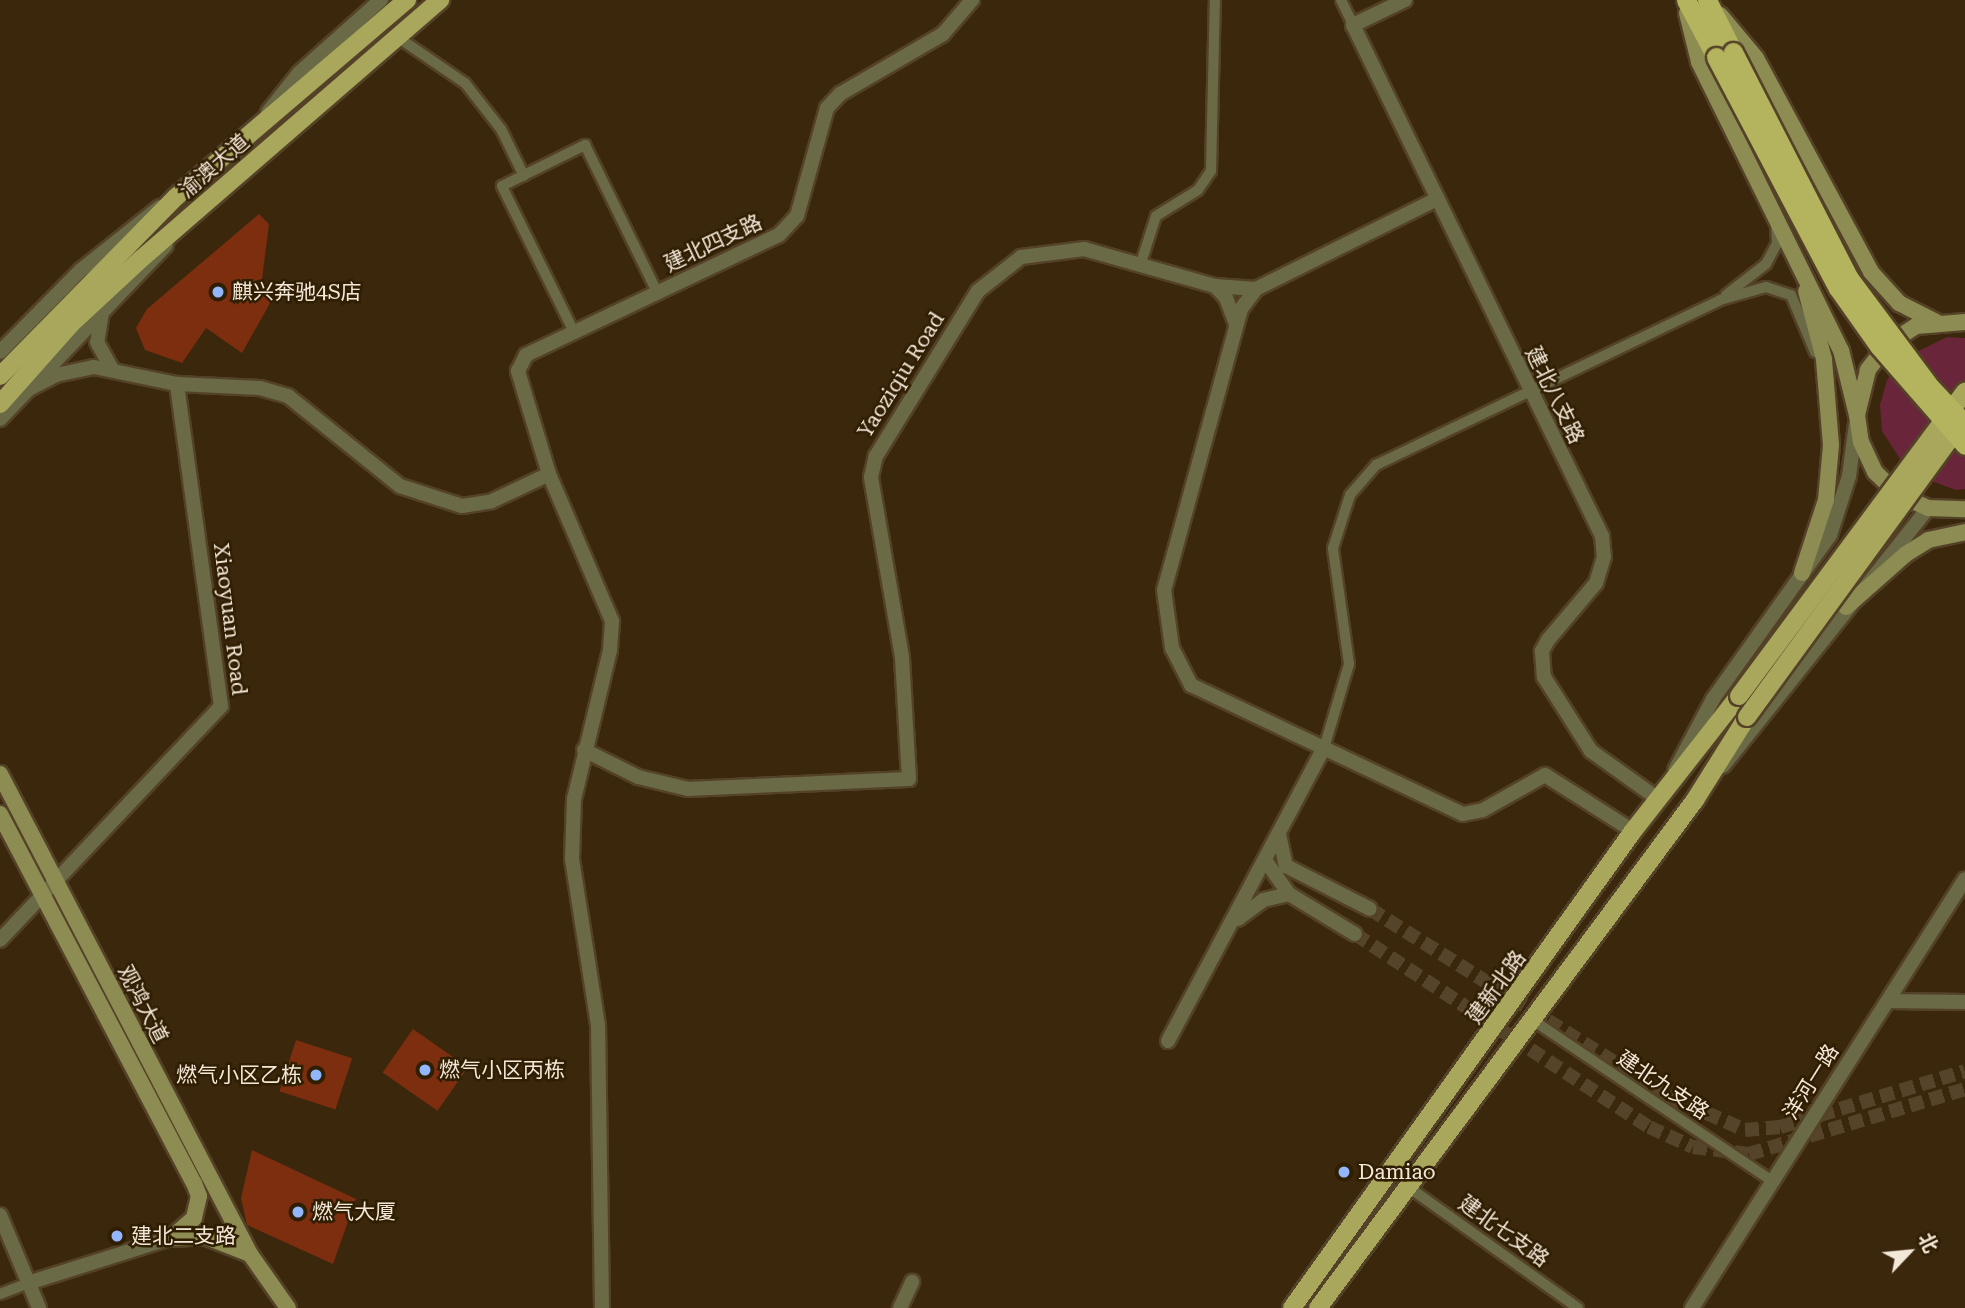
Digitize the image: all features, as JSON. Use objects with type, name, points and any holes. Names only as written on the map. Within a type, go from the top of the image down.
[{"type":"highway","points":[[1685,0],[1725,55],[1848,277],[1930,387],[1965,424]]},
{"type":"highway","points":[[1708,0],[1725,55],[1838,288],[1887,356],[1965,444]]},
{"type":"main road","name":"渝澳大道","points":[[16,369],[176,197],[407,0]]},
{"type":"main road","name":"渝澳大道","points":[[16,369],[71,324],[440,0]]},
{"type":"main road","points":[[1685,0],[1699,62],[1841,350],[1861,442],[1875,472],[1899,495],[1928,508],[1964,510]]},
{"type":"main road","points":[[1708,0],[1756,58],[1871,272],[1899,303],[1936,322]]},
{"type":"main road","points":[[1796,258],[1817,326],[1828,395],[1831,445],[1826,500],[1802,573]]},
{"type":"main road","points":[[1857,415],[1868,370],[1888,344],[1916,326],[1936,322],[1965,322]]},
{"type":"main road","points":[[0,376],[16,369]]},
{"type":"main road","points":[[0,404],[16,369]]},
{"type":"main road","name":"建新北路","points":[[1292,1308],[1633,831],[1739,696],[1965,392]]},
{"type":"main road","points":[[1318,1308],[1695,800],[1747,718],[1965,417]]},
{"type":"main road","points":[[1846,607],[1906,554],[1928,540],[1965,532]]},
{"type":"main road","name":"观鸿大道","points":[[0,774],[250,1254]]},
{"type":"main road","name":"观鸿大道","points":[[0,814],[194,1183],[199,1196],[194,1218],[171,1238]]},
{"type":"main road","points":[[171,1238],[204,1236],[250,1254],[288,1308]]},
{"type":"street","points":[[255,129],[299,73],[381,0]]},
{"type":"street","name":"建北四支路","points":[[602,1308],[598,1025],[572,859],[574,799],[610,650],[612,621],[549,474],[518,371],[526,355],[779,235],[797,216],[827,108],[840,94],[943,34],[972,0]]},
{"type":"street","points":[[1140,265],[1156,216],[1198,190],[1211,172],[1215,0]]},
{"type":"street","points":[[1341,0],[1353,25],[1405,0]]},
{"type":"street","name":"建北八支路","points":[[1353,25],[1435,200],[1601,536],[1604,557],[1596,583],[1542,650],[1544,677],[1591,751],[1663,793]]},
{"type":"street","points":[[396,36],[436,58],[465,83],[501,129],[524,176]]},
{"type":"street","points":[[574,332],[502,186],[585,145],[657,292]]},
{"type":"street","points":[[1435,200],[1256,289],[1236,326],[1164,590],[1171,648],[1191,684],[1463,814],[1483,810],[1532,779],[1554,776],[1633,831]]},
{"type":"street","points":[[0,419],[16,369],[104,309],[190,217]]},
{"type":"street","points":[[1720,300],[1773,254],[1776,219]]},
{"type":"street","name":"Yaoziqiu Road","points":[[584,750],[638,777],[688,789],[909,779],[902,657],[872,477],[876,456],[978,291],[998,270],[1021,257],[1084,249],[1215,286],[1256,289]]},
{"type":"street","points":[[1215,286],[1226,298],[1236,326]]},
{"type":"street","points":[[1168,1041],[1324,748],[1349,664],[1332,568],[1350,495],[1376,465],[1720,300],[1766,287],[1784,289],[1810,337],[1828,395]]},
{"type":"street","points":[[104,309],[97,342],[112,369]]},
{"type":"street","points":[[16,369],[112,369],[177,384],[260,388],[288,396],[368,465],[432,499],[462,506],[492,501],[549,474]]},
{"type":"street","name":"Xiaoyuan Road","points":[[0,940],[222,706],[177,384]]},
{"type":"street","points":[[1663,793],[1713,699],[1830,535],[1849,476],[1857,415]]},
{"type":"street","points":[[1695,800],[1846,607],[1928,508]]},
{"type":"street","points":[[1279,832],[1286,866],[1370,909]]},
{"type":"street","points":[[1265,860],[1289,894],[1355,934]]},
{"type":"street","name":"洋河一路","points":[[1692,1308],[1965,879]]},
{"type":"street","points":[[1227,930],[1255,904],[1289,894]]},
{"type":"street","points":[[1888,1001],[1965,1002]]},
{"type":"street","name":"建北九支路","points":[[1531,1020],[1773,1182]]},
{"type":"street","name":"建北七支路","points":[[1407,1186],[1578,1308]]},
{"type":"street","points":[[0,1215],[39,1308]]},
{"type":"street","points":[[0,1294],[171,1238]]},
{"type":"street","points":[[900,1308],[912,1282]]},
{"type":"shaded area","points":[[1947,337],[1965,338],[1965,489],[1956,490],[1909,473],[1882,431],[1880,405],[1887,380],[1902,359]]},
{"type":"building","name":"麒兴奔驰4S店","points":[[259,214],[269,224],[261,287],[274,296],[242,353],[206,328],[182,363],[145,350],[136,328],[147,309]]},
{"type":"building","name":"燃气小区丙栋","points":[[413,1029],[468,1067],[437,1111],[383,1072]]},
{"type":"building","name":"燃气小区乙栋","points":[[296,1040],[352,1058],[335,1110],[279,1091]]},
{"type":"building","name":"燃气大厦","points":[[252,1150],[356,1199],[333,1264],[247,1225],[241,1198]]},
{"type":"tunnel","points":[[1370,909],[1668,1096],[1745,1130],[1780,1127],[1965,1071]]},
{"type":"tunnel","points":[[1355,934],[1649,1127],[1693,1147],[1749,1154],[1965,1089]]},
{"type":"place","name":"麒兴奔驰4S店","points":[[218,292]]},
{"type":"place","name":"燃气小区丙栋","points":[[425,1070]]},
{"type":"place","name":"燃气小区乙栋","points":[[316,1075]]},
{"type":"place","name":"Damiao","points":[[1344,1172]]},
{"type":"place","name":"燃气大厦","points":[[298,1212]]},
{"type":"place","name":"建北二支路","points":[[117,1236]]}]
